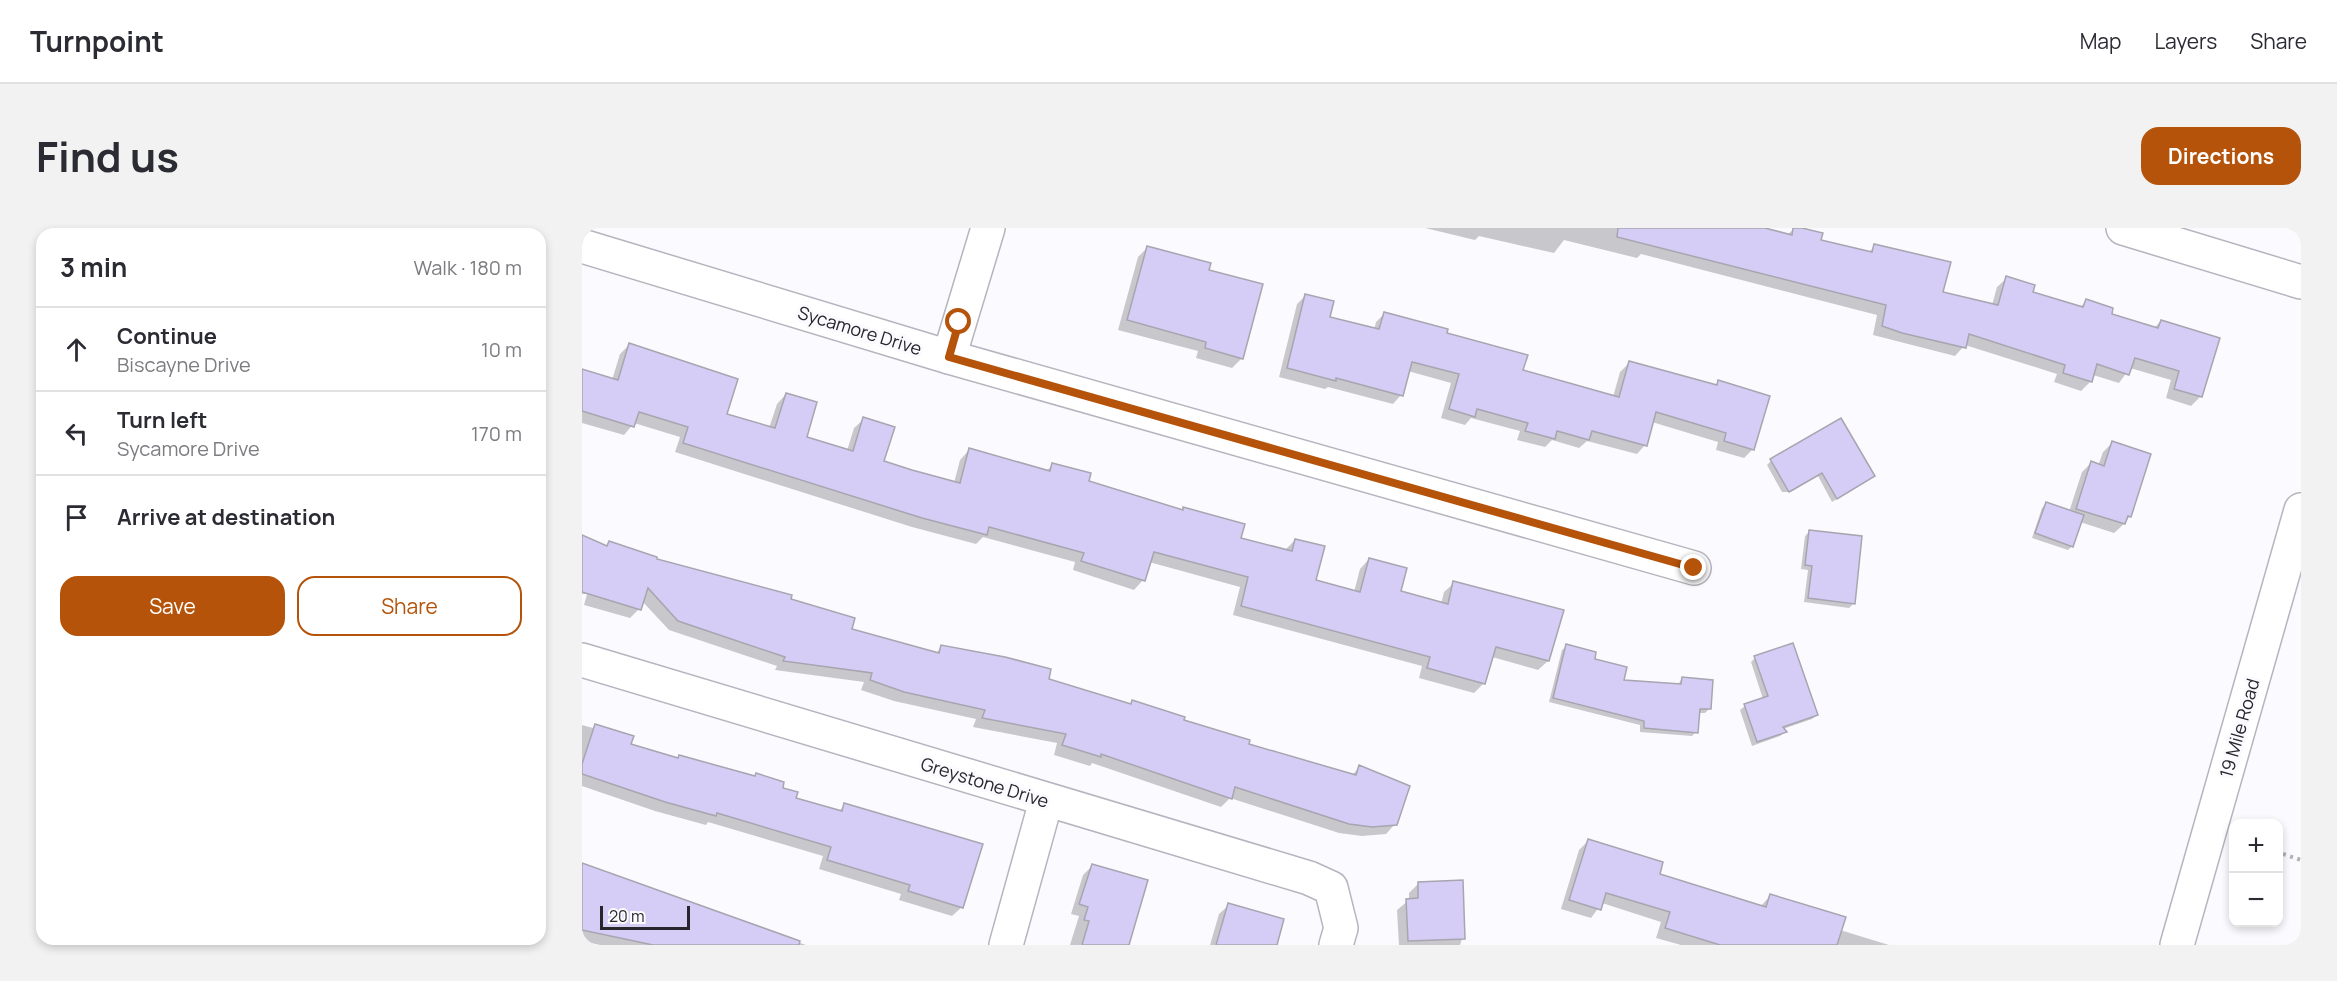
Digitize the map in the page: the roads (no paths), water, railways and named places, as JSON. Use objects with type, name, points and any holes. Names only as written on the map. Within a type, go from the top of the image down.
[{"type":"street","points":[[949,357],[988,228]]},
{"type":"street","points":[[2123,228],[2301,282]]},
{"type":"street","name":"Sycamore Drive","points":[[582,246],[949,357],[1694,568]]},
{"type":"street","name":"19 Mile Road","points":[[2177,945],[2301,510]]},
{"type":"street","name":"Greystone Drive","points":[[582,660],[1309,878],[1331,888],[1341,928],[1336,945]]},
{"type":"street","points":[[1006,945],[1046,801]]}]
